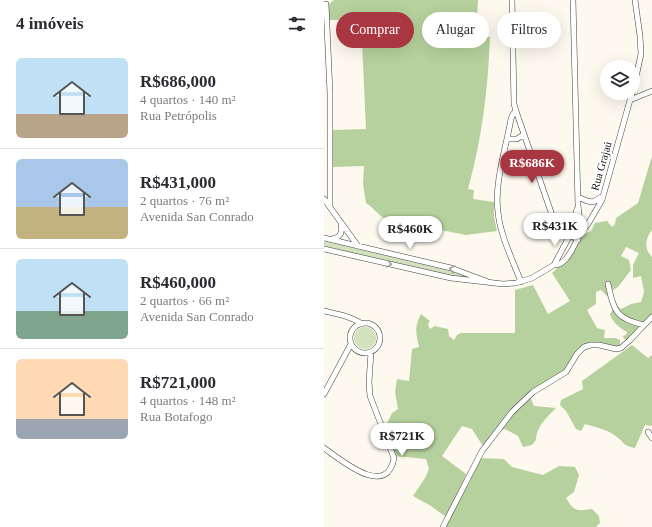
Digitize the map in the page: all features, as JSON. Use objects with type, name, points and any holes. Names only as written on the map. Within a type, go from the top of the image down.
[{"type":"street","points":[[512,0],[514,104],[523,135],[557,226],[559,229],[578,240]]},
{"type":"street","points":[[324,249],[451,278],[472,282],[503,284],[520,282],[532,278],[560,264],[566,259],[578,240],[581,232],[578,205],[573,0]]},
{"type":"street","name":"Rua Grajaú","points":[[634,0],[640,36],[641,54],[640,60]]},
{"type":"street","points":[[327,3],[330,93],[330,206]]},
{"type":"street","points":[[640,96],[652,91]]},
{"type":"street","points":[[324,97],[330,93]]},
{"type":"street","name":"Rua Grajaú","points":[[581,232],[596,210],[603,196],[630,100]]},
{"type":"street","points":[[516,111],[511,119],[498,186],[498,211],[506,242],[520,282]]},
{"type":"street","points":[[507,138],[518,139],[523,135]]},
{"type":"street","points":[[324,157],[330,154]]},
{"type":"street","points":[[578,197],[593,202],[603,196]]},
{"type":"street","points":[[324,198],[358,246]]},
{"type":"street","points":[[593,202],[596,210]]},
{"type":"street","points":[[554,266],[570,235],[578,205]]},
{"type":"street","points":[[326,239],[337,238],[340,235],[342,231],[340,222]]},
{"type":"street","points":[[557,226],[563,228],[577,228],[581,232]]},
{"type":"street","points":[[326,239],[456,270],[489,282]]},
{"type":"street","points":[[608,284],[613,306],[621,316],[633,323],[644,325]]},
{"type":"street","points":[[324,311],[346,316],[362,324],[371,325],[378,331],[380,341],[371,352],[364,353],[358,351],[351,344]]},
{"type":"street","points":[[443,527],[482,451],[518,407],[534,392],[566,372],[584,348],[591,345],[599,345],[620,348],[630,340],[652,317]]},
{"type":"street","points":[[324,394],[351,344],[351,334],[353,329],[362,324]]},
{"type":"street","points":[[324,448],[360,472],[372,477],[381,477],[392,466],[394,458],[370,396],[369,382],[371,352]]},
{"type":"street","points":[[648,432],[652,438]]},
{"type":"green space","points":[[334,0],[478,0],[477,12],[422,12],[422,48],[489,48],[490,37],[486,95],[481,133],[468,189],[474,190],[473,199],[494,202],[494,217],[497,231],[466,235],[385,219],[366,203],[363,184],[364,166],[332,167],[332,130],[366,129],[362,48],[414,48],[414,12],[336,12],[336,20],[329,20],[329,4]]},
{"type":"green space","points":[[652,156],[652,230],[646,244],[649,254],[652,257],[652,315],[627,340],[624,339],[623,336],[626,335],[627,332],[622,329],[611,317],[610,314],[616,305],[621,309],[631,304],[641,302],[644,292],[641,276],[633,278],[633,265],[639,253],[626,247],[621,256],[629,260],[631,270],[608,297],[601,290],[596,292],[596,304],[587,310],[597,328],[605,330],[604,338],[615,338],[620,340],[620,345],[616,347],[601,344],[579,349],[564,372],[530,396],[534,406],[556,408],[540,427],[536,435],[536,440],[532,445],[523,447],[518,436],[505,429],[492,434],[483,446],[472,429],[462,426],[442,456],[466,474],[462,485],[468,486],[479,458],[504,459],[512,467],[543,475],[559,466],[575,467],[579,475],[574,492],[566,498],[571,506],[576,510],[592,509],[599,516],[600,523],[596,527],[445,527],[446,517],[431,506],[413,496],[429,469],[426,459],[395,456],[392,448],[414,447],[417,430],[388,439],[385,428],[392,413],[398,409],[395,392],[397,379],[409,381],[412,349],[419,347],[416,330],[421,314],[430,321],[428,324],[430,329],[435,326],[448,329],[449,336],[454,340],[457,335],[461,333],[515,333],[515,290],[533,285],[548,314],[570,301],[552,273],[566,260],[580,236],[591,231],[595,223],[607,221],[612,227],[615,224],[616,218],[638,203]]},
{"type":"green space","points":[[324,241],[450,271],[472,277],[473,281],[324,246]]},
{"type":"green space","points":[[361,327],[369,327],[376,334],[376,342],[369,349],[361,349],[354,342],[354,334]]},
{"type":"green space","points":[[632,345],[648,358],[652,355],[652,426],[645,425],[635,448],[626,445],[610,432],[585,424],[581,431],[576,429],[566,411],[560,405],[561,400],[583,389],[582,381]]}]
